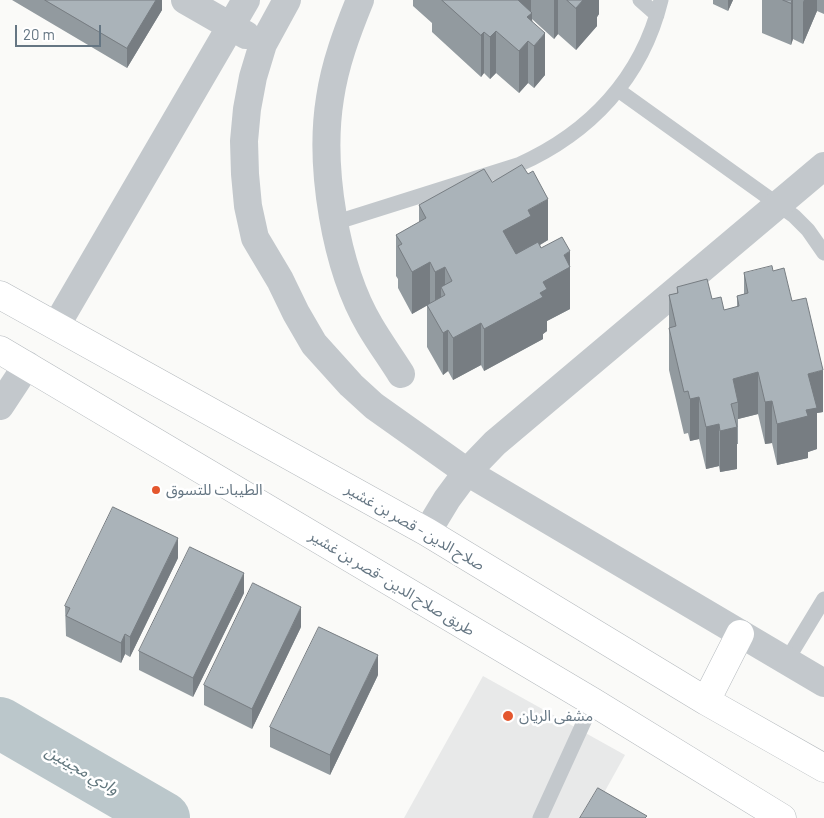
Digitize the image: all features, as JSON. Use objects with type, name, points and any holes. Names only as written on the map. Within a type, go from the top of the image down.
[{"type":"highway","name":"صلاح الدين - قصر بن غشير","points":[[0,295],[427,532],[706,701],[824,768]]},
{"type":"highway","name":"طريق صلاح الدين -قصر بن غشير","points":[[0,350],[593,702],[782,818]]},
{"type":"highway","points":[[706,701],[740,634]]},
{"type":"street","points":[[185,0],[263,44]]},
{"type":"street","points":[[56,326],[246,0]]},
{"type":"street","points":[[287,0],[263,44],[253,76],[244,141],[246,182],[248,206],[255,238],[314,344],[351,385],[374,406],[467,472],[824,683]]},
{"type":"street","points":[[360,0],[343,41],[330,98],[326,157],[334,223],[346,272],[369,325],[401,374]]},
{"type":"street","points":[[427,532],[447,499],[467,472],[495,443],[824,166]]},
{"type":"street","points":[[0,406],[27,366]]},
{"type":"lane","points":[[334,223],[518,165],[562,143],[600,111],[634,67],[647,41],[659,7],[640,0]]},
{"type":"lane","points":[[618,90],[779,204],[808,230],[824,253]]},
{"type":"lane","points":[[787,660],[824,599]]},
{"type":"lane","points":[[540,818],[593,702]]},
{"type":"shaded area","name":"مشفى الريان","points":[[483,676],[625,755],[590,818],[404,818]]},
{"type":"building","points":[[45,0],[156,0],[127,48]]},
{"type":"building","points":[[442,0],[518,0],[532,13],[527,17],[545,33],[534,46],[528,41],[519,51],[496,31],[490,37],[484,32],[481,35]]},
{"type":"building","points":[[567,0],[583,0],[576,8]]},
{"type":"building","points":[[522,165],[528,174],[533,171],[548,199],[528,210],[531,216],[503,231],[516,254],[538,242],[541,248],[562,237],[570,251],[564,255],[570,267],[543,282],[547,289],[540,293],[543,297],[484,329],[481,323],[453,338],[448,330],[443,333],[427,305],[445,295],[441,287],[452,281],[445,267],[435,272],[430,262],[412,272],[398,246],[402,244],[396,235],[426,218],[419,205],[484,169],[492,182]]},
{"type":"building","points":[[772,266],[773,271],[784,268],[792,301],[806,298],[823,370],[808,374],[817,408],[806,410],[808,416],[777,424],[772,401],[765,402],[758,372],[733,379],[738,402],[731,404],[737,427],[720,431],[719,424],[706,427],[699,397],[690,399],[688,391],[684,392],[669,328],[676,326],[669,295],[678,293],[677,287],[707,279],[712,299],[721,297],[724,310],[739,306],[737,296],[748,293],[744,273]]},
{"type":"building","points":[[113,507],[178,538],[130,637],[125,634],[121,643],[66,616],[70,608],[65,606]]},
{"type":"building","points":[[190,547],[244,573],[193,678],[139,651]]},
{"type":"building","points":[[253,583],[301,607],[252,709],[204,685]]},
{"type":"building","points":[[319,627],[378,655],[330,755],[270,727]]},
{"type":"building","points":[[598,788],[647,816],[645,818],[580,818]]},
{"type":"waterway","name":"وادي مجينين","points":[[0,723],[164,818]]},
{"type":"place","name":"الطيبات للتسوق","points":[[156,490]]},
{"type":"place","name":"مشفى الريان","points":[[508,716]]}]
